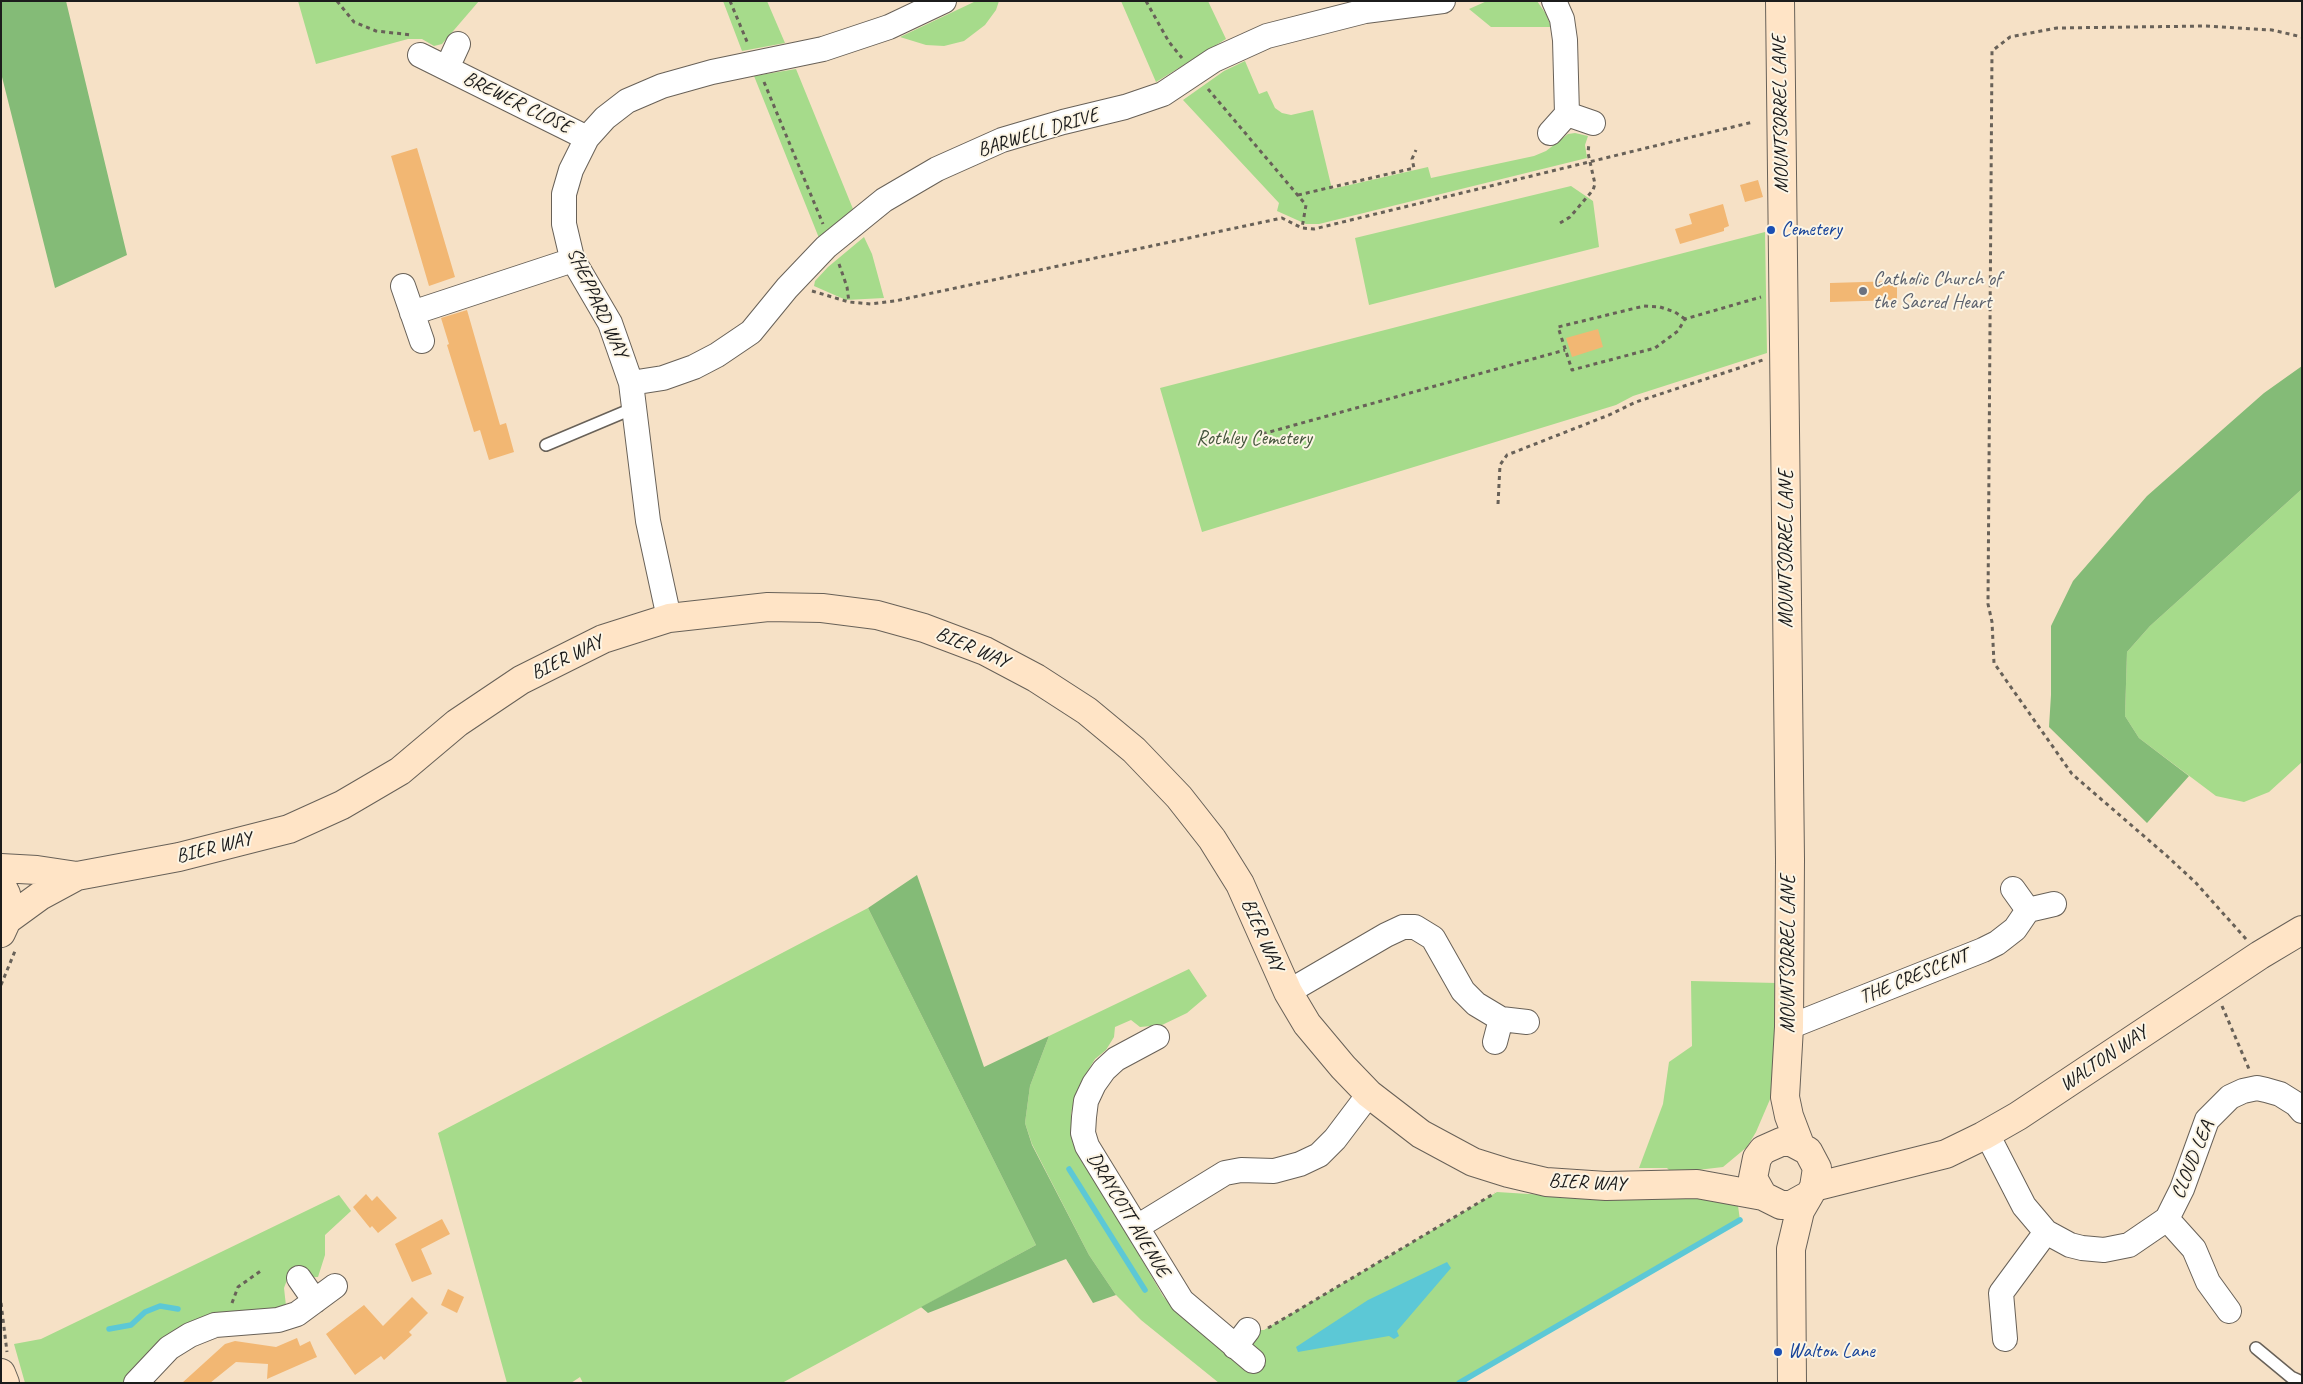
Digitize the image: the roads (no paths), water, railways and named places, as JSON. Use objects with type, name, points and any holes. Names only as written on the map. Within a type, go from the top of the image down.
[{"type":"street","name":"SHEPPARD WAY","points":[[669,618],[648,521],[631,383],[610,324],[573,260],[564,224],[564,194],[570,170],[587,138],[605,118],[627,101],[662,86],[755,62],[823,49],[889,27],[944,1]]},
{"type":"street","name":"BARWELL DRIVE","points":[[631,383],[663,378],[717,355],[751,332],[796,279],[831,243],[884,200],[937,169],[1002,140],[1142,103],[1171,90],[1214,60],[1236,48],[1299,26],[1365,11],[1443,1]]},
{"type":"street","points":[[1550,132],[1567,114],[1565,40],[1562,19],[1554,1]]},
{"type":"street","name":"MOUNTSORREL LANE","points":[[1780,1],[1785,353],[1789,1027],[1785,1097],[1789,1116],[1804,1148]]},
{"type":"street","name":"BREWER CLOSE","points":[[447,68],[458,44]]},
{"type":"street","name":"BREWER CLOSE","points":[[420,55],[587,138]]},
{"type":"street","points":[[1567,114],[1592,123]]},
{"type":"street","points":[[412,313],[573,260]]},
{"type":"street","points":[[403,286],[422,341]]},
{"type":"street","name":"BIER WAY","points":[[1,868],[76,876],[179,857],[289,829],[342,806],[400,771],[457,723],[520,680],[603,639],[669,618],[768,607],[822,608],[877,615],[924,628],[985,651],[1036,678],[1087,711],[1134,750],[1179,797],[1212,839],[1240,884],[1288,992],[1307,1024],[1343,1067],[1369,1094],[1421,1134],[1473,1162],[1546,1182],[1575,1185],[1698,1184],[1767,1199]]},
{"type":"street","name":"BIER WAY","points":[[4,926],[40,896],[76,876]]},
{"type":"street","points":[[1,884],[9,907],[4,926]]},
{"type":"street","points":[[2013,890],[2028,910],[2054,904]]},
{"type":"street","name":"THE CRESCENT","points":[[1789,1027],[1997,943],[2015,929],[2028,910]]},
{"type":"street","points":[[1288,992],[1386,935],[1402,927],[1415,927],[1434,938],[1463,991],[1489,1013],[1501,1019],[1527,1022]]},
{"type":"street","name":"WALTON WAY","points":[[1812,1191],[1946,1154],[1987,1134],[2018,1116],[2260,955],[2302,930]]},
{"type":"street","points":[[1495,1042],[1501,1019]]},
{"type":"street","name":"DRAYCOTT AVENUE","points":[[1157,1038],[1133,1040],[1104,1070],[1094,1084],[1086,1101],[1083,1133],[1093,1159],[1182,1302],[1245,1346]]},
{"type":"street","name":"CLOUD LEA","points":[[1987,1134],[2024,1206],[2046,1232],[2070,1245],[2082,1248],[2115,1248],[2129,1245],[2167,1219],[2182,1189],[2207,1120],[2230,1097],[2257,1088],[2280,1094],[2296,1104],[2302,1111]]},
{"type":"street","points":[[1136,1227],[1225,1174],[1241,1170],[1274,1170],[1300,1164],[1319,1155],[1335,1140],[1369,1094]]},
{"type":"street","name":"MOUNTSORREL LANE","points":[[1760,1154],[1785,1097]]},
{"type":"street","points":[[1790,1249],[1786,1234],[1753,1178],[1760,1154],[1781,1142],[1804,1148],[1817,1168],[1812,1191],[1800,1211],[1790,1249],[1790,1382]]},
{"type":"street","name":"WALTON WAY","points":[[1804,1148],[1825,1158],[1897,1167]]},
{"type":"street","name":"BIER WAY","points":[[1698,1184],[1741,1168],[1760,1154]]},
{"type":"street","points":[[1767,1199],[1791,1205],[1801,1202],[1812,1191]]},
{"type":"street","name":"CLOUD LEA","points":[[2167,1219],[2194,1249],[2208,1282],[2229,1311]]},
{"type":"street","points":[[2005,1339],[2001,1292],[2046,1232]]},
{"type":"street","points":[[299,1278],[316,1301]]},
{"type":"street","points":[[136,1383],[169,1348],[190,1335],[215,1325],[278,1320],[297,1314],[335,1286]]},
{"type":"lane","points":[[546,445],[634,408]]},
{"type":"lane","points":[[2256,1348],[2286,1374],[2302,1382]]},
{"type":"water","points":[[1447,1262],[1451,1268],[1397,1331],[1399,1336],[1394,1339],[1389,1336],[1298,1352],[1296,1347],[1368,1300]]},
{"type":"waterway","points":[[1069,1169],[1145,1290]]},
{"type":"waterway","points":[[1459,1383],[1740,1220]]},
{"type":"waterway","points":[[109,1329],[131,1325],[145,1312],[160,1306],[178,1309]]},
{"type":"place","name":"Cemetery","points":[[1771,230]]},
{"type":"place","name":"Catholic Church of the Sacred Heart","points":[[1863,291]]},
{"type":"place","name":"Walton Lane","points":[[1778,1352]]},
{"type":"park label","name":"Rothley Cemetery","points":[[1254,439]]}]
